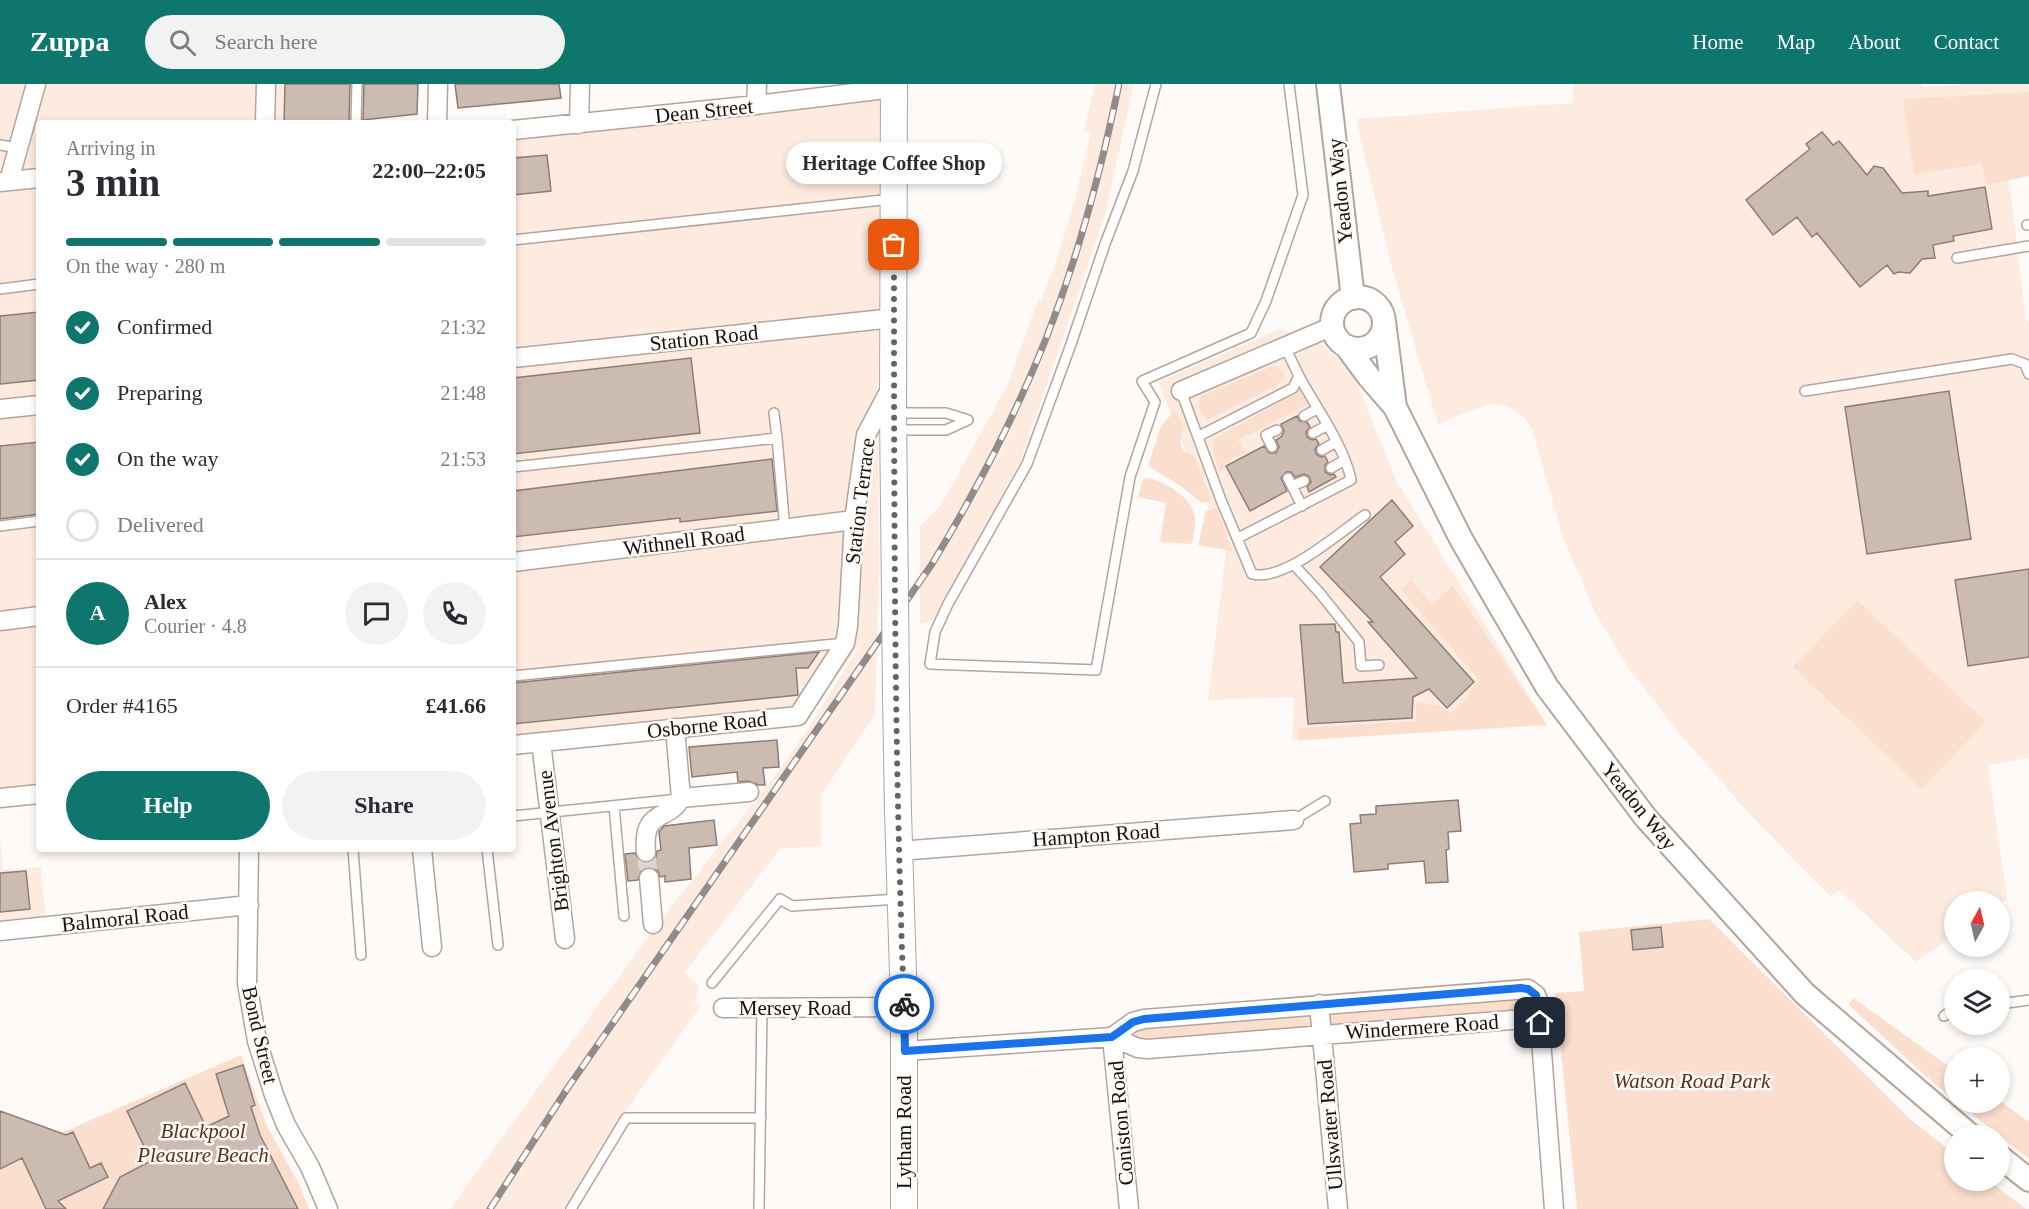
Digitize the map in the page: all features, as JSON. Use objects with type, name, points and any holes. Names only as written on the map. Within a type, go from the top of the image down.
[{"type":"main road","name":"Lytham Road","points":[[894,86],[893,422],[896,695],[905,1051],[904,1209]]},
{"type":"street","points":[[36,84],[9,147],[4,181],[36,178]]},
{"type":"street","points":[[265,120],[266,84]]},
{"type":"street","points":[[437,120],[438,84]]},
{"type":"street","points":[[579,124],[580,84]]},
{"type":"street","points":[[756,105],[757,84]]},
{"type":"street","name":"Yeadon Way","points":[[1328,84],[1353,298]]},
{"type":"street","name":"Dean Street","points":[[516,130],[756,105],[894,86]]},
{"type":"street","points":[[1353,298],[1369,300],[1381,311],[1384,318],[1382,334],[1371,346],[1354,349],[1346,346],[1340,341],[1333,326],[1335,311],[1353,298]]},
{"type":"street","name":"Station Road","points":[[516,358],[894,318]]},
{"type":"street","name":"Yeadon Way","points":[[1384,318],[1395,407]]},
{"type":"street","points":[[1182,391],[1333,326]]},
{"type":"street","name":"Yeadon Way","points":[[1346,346],[1395,407],[1461,539],[1547,687],[1646,818],[1805,994],[1957,1125]]},
{"type":"street","name":"Station Terrace","points":[[847,634],[854,520],[866,435],[894,382]]},
{"type":"street","points":[[0,409],[36,405]]},
{"type":"street","name":"Withnell Road","points":[[516,562],[854,520]]},
{"type":"street","points":[[0,621],[36,616]]},
{"type":"street","name":"Osborne Road","points":[[516,745],[798,716],[847,634]]},
{"type":"street","points":[[646,852],[646,833],[651,822],[660,814],[678,805],[681,798],[675,728]]},
{"type":"street","name":"Brighton Avenue","points":[[541,742],[565,939]]},
{"type":"street","points":[[681,798],[749,792]]},
{"type":"street","points":[[0,798],[36,794]]},
{"type":"street","name":"Hampton Road","points":[[899,850],[1294,820]]},
{"type":"street","name":"Bond Street","points":[[249,852],[247,983],[257,1041],[286,1125],[310,1167],[328,1209]]},
{"type":"street","points":[[422,852],[432,947]]},
{"type":"street","points":[[649,878],[653,924]]},
{"type":"street","name":"Balmoral Road","points":[[0,931],[249,905]]},
{"type":"street","name":"Windermere Road","points":[[1112,1037],[1133,1022],[1144,1019],[1528,989],[1536,995],[1538,1000],[1541,1035]]},
{"type":"street","name":"Ullswater Road","points":[[1319,1004],[1338,1209]]},
{"type":"street","name":"Mersey Road","points":[[723,1008],[904,1007]]},
{"type":"street","name":"Windermere Road","points":[[905,1051],[1112,1037],[1138,1048],[1148,1049],[1524,1019],[1533,1023],[1541,1035]]},
{"type":"street","points":[[1541,1035],[1554,1209]]},
{"type":"street","name":"Coniston Road","points":[[1112,1037],[1129,1209]]},
{"type":"street","points":[[2010,1165],[2029,1180]]},
{"type":"lane","points":[[356,120],[357,84]]},
{"type":"lane","points":[[1156,84],[1133,171],[1027,464],[934,632],[930,664],[1096,670],[1130,477],[1155,402],[1142,381],[1251,333],[1266,301],[1303,195],[1289,84]]},
{"type":"lane","points":[[516,240],[893,199]]},
{"type":"lane","points":[[1957,258],[2029,246]]},
{"type":"lane","points":[[0,289],[36,284]]},
{"type":"lane","points":[[1238,538],[1351,480],[1345,460],[1285,347]]},
{"type":"lane","points":[[1805,391],[2012,359],[2025,364],[2029,374]]},
{"type":"lane","points":[[1199,436],[1284,394],[1293,388],[1299,376]]},
{"type":"lane","points":[[1182,391],[1221,500],[1252,574],[1272,574],[1294,565],[1365,515]]},
{"type":"lane","points":[[1304,416],[1317,409]]},
{"type":"lane","points":[[774,412],[786,529]]},
{"type":"lane","points":[[946,413],[968,420],[946,430],[893,422],[946,413]]},
{"type":"lane","points":[[1313,433],[1326,426]]},
{"type":"lane","points":[[1272,447],[1266,435],[1277,430]]},
{"type":"lane","points":[[516,467],[777,438]]},
{"type":"lane","points":[[1322,450],[1336,442]]},
{"type":"lane","points":[[1331,468],[1345,460]]},
{"type":"lane","points":[[1302,506],[1290,482],[1304,481]]},
{"type":"lane","points":[[0,526],[36,521]]},
{"type":"lane","points":[[1294,565],[1359,642],[1362,666],[1379,665]]},
{"type":"lane","points":[[516,676],[847,634]]},
{"type":"lane","points":[[516,816],[681,798]]},
{"type":"lane","points":[[1294,820],[1325,801]]},
{"type":"lane","points":[[614,806],[624,916]]},
{"type":"lane","points":[[353,852],[361,955]]},
{"type":"lane","points":[[487,852],[498,945]]},
{"type":"lane","points":[[712,983],[780,899],[792,906],[900,899]]},
{"type":"lane","points":[[2010,1003],[2029,1000]]},
{"type":"lane","points":[[759,1209],[762,1008]]},
{"type":"lane","points":[[571,1209],[626,1118],[761,1118]]},
{"type":"shaded area","points":[[0,84],[351,84],[350,120],[36,120],[36,789],[0,792]]},
{"type":"shaded area","points":[[1095,84],[1134,84],[1105,215],[1020,462],[935,620],[920,624],[920,526],[941,505],[1008,384],[1038,300],[1041,301],[1075,200],[1091,132],[1084,131]]},
{"type":"shaded area","points":[[1573,84],[1922,84],[1923,87],[2029,84],[2029,176],[2009,180],[2026,321],[2029,321],[2029,758],[1988,765],[2006,891],[1944,891],[1944,942],[1916,962],[1839,890],[1831,897],[1752,817],[1679,733],[1630,670],[1594,611],[1562,534],[1532,429],[1525,418],[1508,406],[1489,404],[1438,424],[1392,268],[1356,119],[1573,103]]},
{"type":"shaded area","points":[[882,97],[878,409],[879,564],[875,715],[821,795],[821,846],[780,849],[684,973],[699,985],[695,1002],[701,1006],[629,1106],[564,1209],[450,1209],[653,930],[780,769],[808,729],[869,631],[805,721],[516,748],[516,125]]},
{"type":"shaded area","points":[[1280,329],[1322,345],[1352,371],[1397,482],[1547,725],[1292,741],[1294,697],[1208,700],[1226,551],[1158,382]]},
{"type":"shaded area","points":[[0,838],[3,870],[41,867],[46,922],[0,927]]},
{"type":"green space","points":[[2029,92],[2029,176],[1986,185],[1982,164],[1914,174],[1903,99]]},
{"type":"green space","points":[[1273,366],[1282,370],[1286,377],[1275,386],[1207,420],[1198,406],[1201,396]]},
{"type":"green space","points":[[1300,391],[1305,393],[1309,402],[1307,405],[1238,440],[1245,453],[1224,463],[1225,468],[1219,471],[1212,448],[1214,439]]},
{"type":"green space","points":[[1174,411],[1185,428],[1181,439],[1183,451],[1194,455],[1211,500],[1202,503],[1178,484],[1148,466],[1161,426]]},
{"type":"green space","points":[[1151,478],[1179,493],[1190,505],[1194,512],[1195,523],[1192,544],[1160,542],[1166,503],[1138,497],[1143,479]]},
{"type":"green space","points":[[1217,508],[1232,551],[1198,545],[1206,511]]},
{"type":"green space","points":[[1411,580],[1432,604],[1453,586],[1547,725],[1299,740],[1299,728],[1416,721],[1416,702],[1441,706],[1450,714],[1471,695],[1469,692],[1479,680],[1401,589]]},
{"type":"green space","points":[[1857,600],[1986,722],[1922,789],[1793,667]]},
{"type":"green space","name":"Watson Road Park","points":[[1709,919],[1909,1118],[1944,1146],[1944,1191],[2002,1191],[2026,1209],[1577,1209],[1555,993],[1584,991],[1579,932]]},
{"type":"green space","points":[[1528,989],[1533,1023],[1148,1049],[1112,1037],[1128,1025]]},
{"type":"green space","points":[[1853,998],[1944,1063],[1944,1092],[1929,1079],[1849,1005]]},
{"type":"green space","name":"Blackpool Pleasure Beach","points":[[241,1055],[266,1124],[300,1186],[309,1209],[0,1209],[0,1111],[61,1133]]},
{"type":"green space","points":[[2010,1108],[2029,1122],[2029,1159],[2010,1144],[2010,1125],[1986,1125],[1971,1113],[2010,1113]]},
{"type":"building","points":[[285,84],[350,84],[349,120],[284,120]]},
{"type":"building","points":[[364,84],[418,84],[417,114],[363,120]]},
{"type":"building","points":[[455,84],[559,84],[561,98],[458,108]]},
{"type":"building","points":[[1822,132],[1833,145],[1839,141],[1867,175],[1874,166],[1883,168],[1902,193],[1928,191],[1928,196],[1985,187],[1992,229],[1953,236],[1954,241],[1933,245],[1935,258],[1922,259],[1910,273],[1894,274],[1887,265],[1860,287],[1817,233],[1812,237],[1797,217],[1773,235],[1746,200],[1810,149],[1806,144]]},
{"type":"building","points":[[547,155],[551,191],[516,195],[516,158]]},
{"type":"building","points":[[36,312],[36,380],[0,384],[0,316]]},
{"type":"building","points":[[691,358],[700,433],[516,454],[516,378]]},
{"type":"building","points":[[1949,391],[1971,539],[1867,554],[1845,407]]},
{"type":"building","points":[[1297,416],[1300,421],[1307,422],[1310,427],[1306,432],[1307,437],[1312,440],[1316,439],[1319,444],[1315,449],[1316,454],[1321,457],[1325,456],[1328,462],[1325,465],[1325,472],[1330,475],[1334,474],[1336,477],[1309,492],[1307,487],[1311,482],[1309,476],[1304,474],[1295,477],[1291,472],[1286,472],[1281,478],[1287,491],[1250,511],[1226,466],[1264,446],[1269,453],[1276,453],[1279,447],[1276,440],[1284,431],[1281,424]]},
{"type":"building","points":[[36,442],[36,514],[0,519],[0,446]]},
{"type":"building","points":[[772,459],[777,511],[680,522],[680,518],[516,537],[516,491]]},
{"type":"building","points":[[1392,500],[1413,526],[1395,542],[1405,554],[1380,577],[1474,682],[1447,708],[1429,689],[1413,697],[1412,718],[1308,724],[1300,625],[1335,624],[1336,632],[1339,632],[1343,683],[1417,678],[1368,622],[1373,622],[1320,567]]},
{"type":"building","points":[[2029,569],[2029,657],[1968,666],[1955,580]]},
{"type":"building","points":[[819,652],[808,668],[796,668],[798,695],[516,724],[516,683]]},
{"type":"building","points":[[777,740],[779,767],[763,768],[765,785],[749,781],[738,782],[737,772],[692,777],[689,747]]},
{"type":"building","points":[[1458,800],[1461,831],[1448,832],[1449,849],[1446,850],[1448,882],[1426,883],[1424,861],[1388,864],[1388,869],[1354,872],[1350,824],[1361,823],[1360,815],[1376,814],[1376,806]]},
{"type":"building","points":[[714,820],[717,845],[689,848],[691,879],[665,882],[665,876],[660,877],[658,871],[649,867],[642,869],[638,880],[628,881],[625,854],[635,853],[641,862],[652,861],[657,851],[661,850],[659,832],[664,826]]},
{"type":"building","points":[[26,871],[30,909],[0,912],[0,873]]},
{"type":"building","points":[[1661,927],[1663,947],[1633,950],[1631,930]]},
{"type":"building","points":[[243,1065],[255,1105],[251,1107],[260,1135],[298,1209],[103,1209],[120,1177],[151,1161],[127,1111],[185,1083],[206,1127],[229,1116],[216,1074]]},
{"type":"building","points":[[0,1111],[66,1135],[73,1132],[90,1168],[101,1163],[108,1177],[58,1201],[66,1209],[46,1209],[22,1158],[0,1169]]},
{"type":"tunnel","points":[[646,852],[649,878]]},
{"type":"railway","points":[[490,1209],[567,1089],[932,564],[963,510],[1020,399],[1057,310],[1088,214],[1119,84]]},
{"type":"way so far","points":[[894,245],[893,430],[897,790],[904,1004]]},
{"type":"place","name":"Heritage Coffee Shop","points":[[894,245]]},
{"type":"route","points":[[904,1004],[905,1051],[1112,1037],[1133,1022],[1144,1019],[1521,988],[1528,989],[1536,995],[1540,1023]]}]
